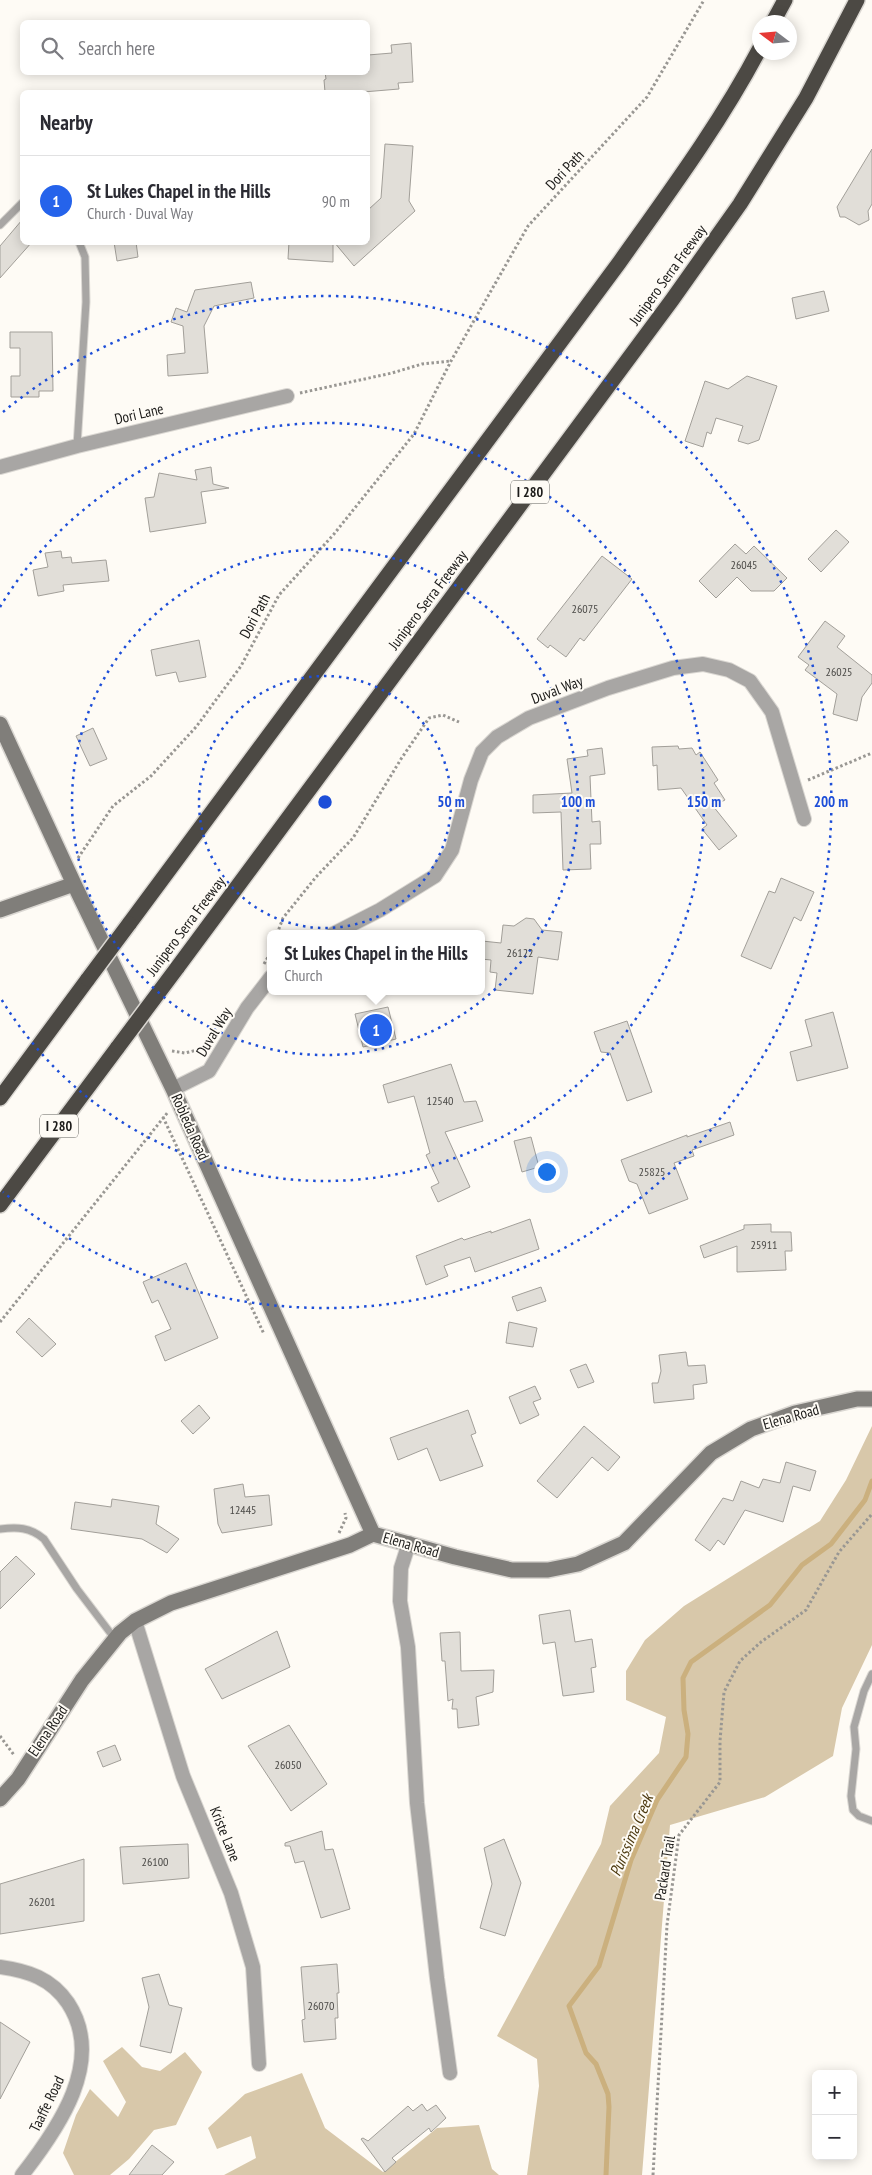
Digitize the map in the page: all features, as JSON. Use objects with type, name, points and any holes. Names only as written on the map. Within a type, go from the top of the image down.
[{"type":"highway","points":[[777,15],[785,0]]},
{"type":"highway","name":"Junipero Serra Freeway","points":[[0,1205],[678,292],[740,204],[806,98],[858,0]]},
{"type":"highway","points":[[0,1098],[619,263],[686,169],[753,60]]},
{"type":"street","name":"Dori Lane","points":[[0,467],[77,446],[287,396]]},
{"type":"street","name":"Duval Way","points":[[341,930],[380,910],[435,876],[452,850],[471,780],[482,752],[497,737],[529,718],[608,688],[673,668],[703,664],[730,670],[750,680],[772,712],[804,819]]},
{"type":"street","name":"Robleda Road","points":[[0,724],[71,878],[175,1094],[373,1534]]},
{"type":"street","points":[[0,910],[71,878]]},
{"type":"street","name":"Duval Way","points":[[175,1094],[209,1071],[247,1008],[267,983]]},
{"type":"street","name":"Elena Road","points":[[0,1799],[18,1778],[82,1680],[115,1639],[135,1621],[171,1603],[350,1545],[373,1534],[454,1557],[512,1570],[548,1570],[578,1564],[624,1543],[711,1454],[751,1428],[795,1414],[856,1399],[872,1400]]},
{"type":"street","points":[[409,1543],[402,1568],[400,1601],[408,1647],[417,1803],[450,2073]]},
{"type":"street","name":"Kriste Lane","points":[[135,1621],[184,1776],[231,1893],[253,1967],[259,2064]]},
{"type":"street","name":"Taaffe Road","points":[[0,1967],[20,1970],[44,1978],[61,1993],[75,2014],[80,2031],[82,2049],[79,2076],[67,2106],[46,2144],[22,2175]]},
{"type":"lane","points":[[0,225],[20,205]]},
{"type":"lane","points":[[77,446],[86,302],[85,258],[80,245]]},
{"type":"lane","points":[[0,1529],[19,1527],[37,1532],[44,1539],[77,1589],[115,1639]]},
{"type":"lane","points":[[872,1674],[864,1691],[854,1727],[854,1776],[851,1796],[853,1810],[859,1816],[872,1821]]},
{"type":"path","name":"Dori Path","points":[[71,878],[113,806],[151,776],[202,720],[241,666],[279,596],[334,534],[414,434],[451,361],[528,226],[647,97],[704,0]]},
{"type":"path","points":[[287,396],[392,374],[422,364],[451,361]]},
{"type":"path","points":[[278,930],[283,918],[316,877],[353,838],[401,759],[430,718],[443,714],[459,722]]},
{"type":"path","points":[[795,785],[872,753]]},
{"type":"path","points":[[260,968],[267,958]]},
{"type":"path","points":[[168,1047],[172,1051],[185,1053],[209,1046]]},
{"type":"path","points":[[0,1322],[163,1117],[175,1094]]},
{"type":"path","points":[[163,1117],[268,1342]]},
{"type":"path","points":[[338,1534],[346,1518],[344,1511]]},
{"type":"path","name":"Packard Trail","points":[[653,2175],[667,1925],[679,1835],[720,1782],[720,1741],[724,1692],[740,1661],[761,1642],[806,1610],[839,1552],[872,1514]]},
{"type":"path","points":[[0,1736],[24,1768]]},
{"type":"shaded area","points":[[872,1426],[872,1645],[842,1708],[833,1756],[765,1797],[670,1825],[642,2175],[527,2175],[539,2086],[537,2059],[497,2036],[601,1844],[610,1806],[659,1753],[666,1717],[626,1700],[626,1671],[645,1640],[684,1606],[820,1521],[846,1480]]},
{"type":"shaded area","points":[[122,2047],[142,2067],[160,2071],[185,2052],[202,2072],[176,2125],[154,2130],[129,2159],[110,2175],[74,2175],[63,2153],[76,2115],[90,2089],[118,2117],[126,2102],[103,2061]]},
{"type":"shaded area","points":[[302,2073],[325,2128],[383,2172],[437,2128],[479,2125],[492,2169],[499,2175],[224,2175],[256,2158],[251,2136],[217,2149],[208,2128],[245,2094]]},
{"type":"building","points":[[411,43],[413,82],[398,83],[399,89],[370,91],[325,90],[325,75],[370,75],[370,55],[392,53],[391,45]]},
{"type":"building","points":[[385,144],[413,146],[409,201],[415,211],[354,266],[336,245],[370,245],[370,208],[381,198]]},
{"type":"building","points":[[872,149],[872,204],[868,211],[869,220],[859,225],[845,217],[840,217],[837,207]]},
{"type":"building","points":[[20,222],[20,245],[29,245],[0,278],[0,246]]},
{"type":"building","points":[[114,245],[136,245],[138,257],[117,261]]},
{"type":"building","points":[[289,245],[333,245],[333,262],[288,259]]},
{"type":"building","points":[[251,282],[254,298],[214,306],[204,326],[208,373],[168,376],[167,355],[185,353],[183,326],[171,322],[176,308],[187,312],[195,290]]},
{"type":"building","points":[[824,291],[829,311],[796,319],[792,298]]},
{"type":"building","points":[[10,332],[52,332],[53,391],[39,391],[39,397],[11,397],[11,376],[20,376],[20,348],[10,348]]},
{"type":"building","points":[[747,376],[777,386],[759,440],[748,444],[738,441],[743,426],[716,418],[711,434],[707,432],[703,447],[685,441],[705,381],[728,389]]},
{"type":"building","points":[[211,467],[213,484],[229,488],[201,492],[206,523],[150,532],[145,498],[154,497],[159,473],[197,480],[195,470]]},
{"type":"building","points":[[836,530],[849,542],[821,572],[808,559]]},
{"type":"building","points":[[735,544],[746,554],[754,546],[787,578],[774,591],[751,591],[737,577],[716,598],[699,581]]},
{"type":"building","points":[[61,551],[62,558],[71,557],[72,563],[106,560],[109,581],[63,585],[64,591],[38,596],[33,570],[48,567],[45,553]]},
{"type":"building","points":[[602,556],[632,579],[584,641],[580,638],[566,657],[550,645],[548,648],[537,639]]},
{"type":"building","points":[[825,621],[845,636],[837,647],[872,675],[872,683],[862,697],[857,721],[833,714],[837,694],[805,670],[809,665],[798,657]]},
{"type":"building","points":[[199,640],[206,677],[179,682],[176,672],[156,676],[151,650]]},
{"type":"building","points":[[93,728],[107,759],[90,766],[76,736]]},
{"type":"building","points":[[678,746],[679,749],[692,748],[696,755],[700,752],[718,780],[714,783],[725,800],[713,806],[737,836],[719,850],[702,829],[707,825],[681,788],[658,790],[657,765],[653,766],[652,747]]},
{"type":"building","points":[[602,748],[605,774],[590,776],[592,822],[600,821],[601,844],[590,844],[591,869],[563,870],[561,812],[533,813],[533,795],[572,793],[567,759],[588,756],[587,750]]},
{"type":"building","points":[[781,878],[814,892],[801,921],[794,917],[771,969],[741,956],[769,891],[775,893]]},
{"type":"building","points":[[526,918],[534,919],[542,930],[562,932],[558,960],[538,957],[533,994],[495,990],[497,973],[490,972],[491,960],[485,959],[485,941],[501,943],[503,925],[514,926]]},
{"type":"building","points":[[388,1007],[396,1039],[363,1047],[355,1014]]},
{"type":"building","points":[[833,1012],[848,1068],[797,1081],[790,1052],[812,1046],[805,1020]]},
{"type":"building","points":[[627,1021],[652,1092],[627,1101],[610,1053],[601,1052],[594,1032]]},
{"type":"building","points":[[451,1064],[464,1102],[476,1101],[483,1121],[445,1132],[470,1187],[438,1202],[431,1187],[439,1183],[426,1155],[430,1153],[414,1096],[388,1103],[383,1085]]},
{"type":"building","points":[[730,1122],[734,1135],[692,1150],[694,1156],[674,1163],[688,1199],[649,1214],[637,1184],[629,1181],[621,1160],[687,1135],[687,1137]]},
{"type":"building","points":[[531,1137],[539,1167],[522,1172],[514,1141]]},
{"type":"building","points":[[530,1219],[539,1249],[475,1272],[470,1257],[444,1266],[448,1276],[426,1285],[416,1256],[462,1238],[464,1240],[491,1231],[491,1233]]},
{"type":"building","points":[[771,1224],[771,1232],[791,1232],[792,1251],[785,1251],[786,1270],[737,1272],[737,1246],[704,1258],[700,1246],[744,1229],[744,1225]]},
{"type":"building","points":[[186,1263],[218,1338],[165,1361],[155,1336],[171,1329],[158,1300],[152,1303],[143,1282]]},
{"type":"building","points":[[541,1287],[546,1301],[517,1311],[512,1297]]},
{"type":"building","points":[[29,1318],[56,1344],[42,1357],[16,1332]]},
{"type":"building","points":[[509,1322],[537,1328],[533,1347],[506,1343]]},
{"type":"building","points":[[686,1352],[688,1366],[705,1365],[707,1383],[693,1385],[694,1399],[654,1403],[652,1383],[658,1383],[661,1371],[659,1355]]},
{"type":"building","points":[[586,1364],[594,1382],[578,1388],[570,1370]]},
{"type":"building","points":[[535,1386],[541,1399],[533,1402],[539,1415],[520,1424],[509,1397]]},
{"type":"building","points":[[199,1405],[210,1418],[193,1434],[181,1421]]},
{"type":"building","points":[[468,1410],[476,1433],[471,1435],[483,1466],[440,1481],[427,1448],[398,1460],[390,1438]]},
{"type":"building","points":[[584,1426],[620,1457],[608,1471],[592,1457],[557,1498],[537,1481]]},
{"type":"building","points":[[786,1462],[816,1471],[810,1491],[793,1486],[783,1522],[745,1510],[724,1545],[718,1540],[710,1551],[695,1540],[723,1498],[733,1501],[741,1481],[759,1488],[763,1479],[780,1483]]},
{"type":"building","points":[[243,1484],[245,1497],[269,1495],[272,1525],[222,1533],[218,1524],[214,1489]]},
{"type":"building","points":[[112,1499],[159,1506],[156,1524],[179,1539],[167,1553],[142,1539],[71,1529],[75,1502],[111,1507]]},
{"type":"building","points":[[16,1556],[35,1574],[0,1609],[0,1572]]},
{"type":"building","points":[[570,1610],[575,1642],[592,1639],[596,1667],[591,1668],[594,1692],[563,1696],[555,1642],[543,1644],[539,1615]]},
{"type":"building","points":[[277,1631],[290,1667],[222,1699],[205,1669]]},
{"type":"building","points":[[460,1632],[461,1671],[494,1670],[493,1692],[476,1697],[479,1725],[458,1728],[457,1709],[452,1709],[453,1699],[448,1701],[445,1661],[442,1661],[440,1633]]},
{"type":"building","points":[[289,1725],[327,1784],[291,1811],[248,1746]]},
{"type":"building","points":[[115,1745],[121,1760],[103,1767],[97,1752]]},
{"type":"building","points":[[322,1831],[325,1850],[333,1849],[350,1909],[321,1918],[304,1861],[295,1863],[290,1846],[285,1846],[285,1843]]},
{"type":"building","points":[[504,1839],[521,1883],[505,1936],[480,1928],[492,1884],[484,1848]]},
{"type":"building","points":[[188,1844],[189,1878],[123,1884],[120,1847]]},
{"type":"building","points":[[84,1859],[84,1921],[0,1934],[0,1884]]},
{"type":"building","points":[[337,1964],[339,1993],[337,1993],[338,2018],[335,2018],[336,2039],[304,2042],[302,2020],[305,2019],[301,1967]]},
{"type":"building","points":[[159,1974],[169,2005],[182,2008],[171,2053],[140,2046],[149,2007],[142,1978]]},
{"type":"building","points":[[0,2022],[30,2042],[0,2099]]},
{"type":"building","points":[[422,2104],[427,2111],[436,2105],[446,2118],[431,2132],[429,2128],[392,2158],[396,2162],[385,2172],[361,2139],[363,2138],[368,2141],[408,2106],[413,2111]]},
{"type":"building","points":[[152,2145],[174,2162],[162,2175],[129,2175]]},
{"type":"waterway","name":"Purissima Creek","points":[[606,2175],[608,2094],[596,2064],[586,2053],[569,2006],[599,1966],[631,1860],[657,1800],[686,1757],[688,1734],[684,1710],[683,1678],[691,1662],[770,1605],[802,1565],[831,1544],[865,1500],[872,1481]]},
{"type":"place","name":"St Lukes Chapel in the Hills","points":[[376,1030]]}]
